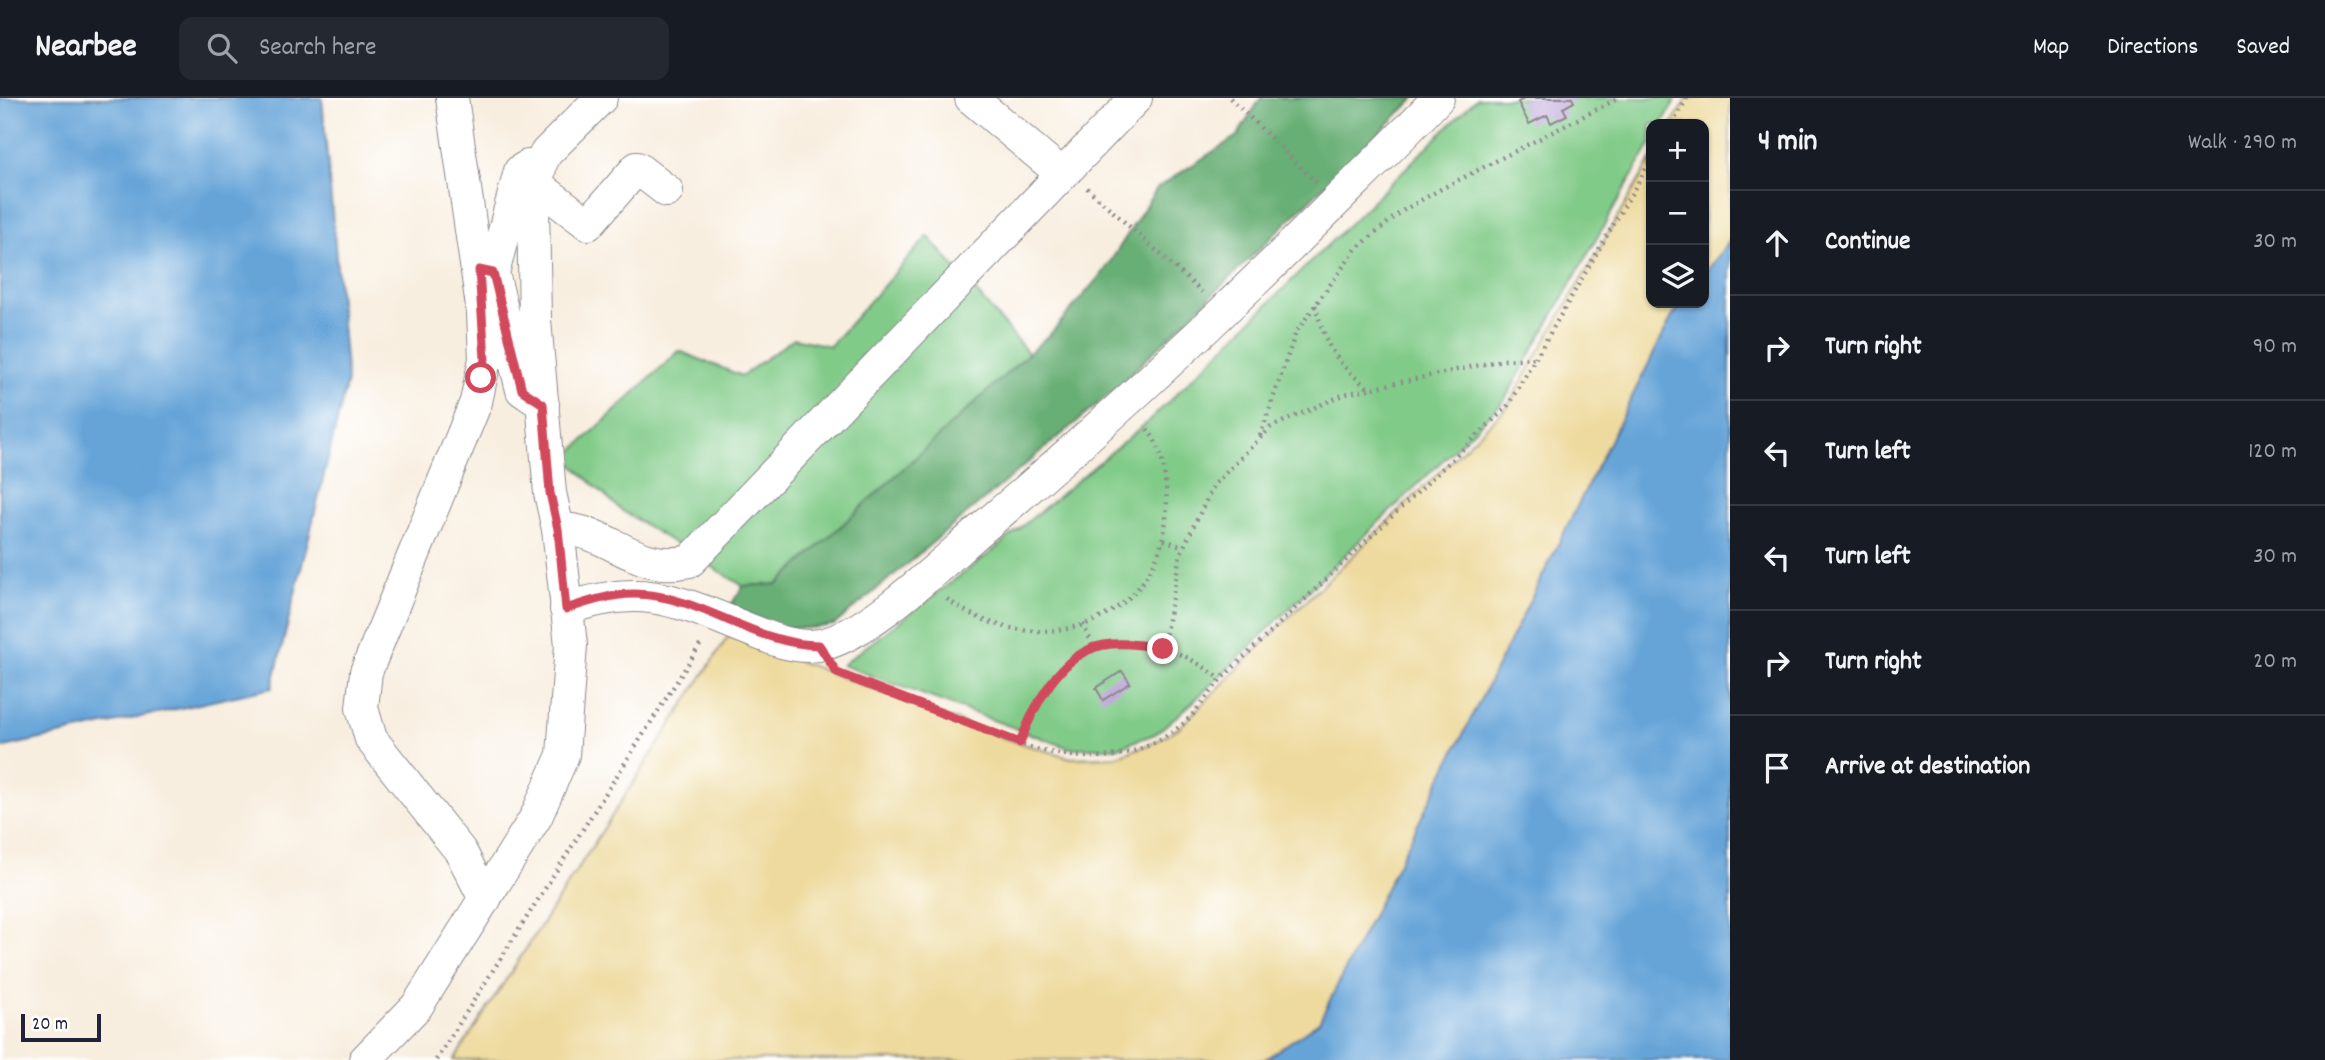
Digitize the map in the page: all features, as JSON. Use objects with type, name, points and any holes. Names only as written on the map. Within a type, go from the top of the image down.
[{"type":"street","points":[[453,98],[486,272],[522,390],[543,404]]},
{"type":"street","points":[[485,899],[461,852],[371,739],[362,708],[366,672],[476,402],[485,359],[486,272],[520,171],[546,153],[601,98]]},
{"type":"street","points":[[971,98],[1063,170]]},
{"type":"street","points":[[558,529],[576,529],[656,564],[690,561],[1063,170],[1136,98]]},
{"type":"street","points":[[566,609],[633,594],[662,597],[774,640],[797,645],[819,645],[857,630],[933,571],[1224,313],[1438,98]]},
{"type":"street","points":[[365,1060],[417,1006],[537,817],[563,755],[571,645],[558,529],[550,493],[535,320],[533,205],[546,153]]},
{"type":"street","points":[[537,185],[588,224],[637,168],[667,191]]},
{"type":"path","points":[[1230,98],[1336,201]]},
{"type":"path","points":[[1260,437],[1296,332],[1356,249],[1402,211],[1619,98]]},
{"type":"path","points":[[1675,119],[1687,98]]},
{"type":"path","points":[[819,645],[837,673],[1020,743],[1071,758],[1115,757],[1153,743],[1180,727],[1221,679],[1507,407],[1646,169]]},
{"type":"path","points":[[1063,170],[1224,313]]},
{"type":"path","points":[[1315,304],[1330,350],[1339,364],[1368,388]]},
{"type":"path","points":[[1163,649],[1170,599],[1184,547],[1214,485],[1271,427],[1309,409],[1368,388],[1503,359],[1536,358]]},
{"type":"path","points":[[947,599],[982,619],[1013,631],[1037,633],[1097,619],[1139,588],[1154,567],[1164,540],[1168,503],[1158,442],[1147,429]]},
{"type":"path","points":[[1164,540],[1184,547]]},
{"type":"path","points":[[436,1060],[718,617]]},
{"type":"path","points":[[1083,624],[1094,649]]},
{"type":"path","points":[[1020,743],[1037,702],[1056,676],[1083,653],[1103,645],[1130,644],[1178,651],[1221,679]]},
{"type":"green space","points":[[1261,98],[1415,98],[1111,393],[834,625],[780,627],[731,605],[743,586],[778,584],[1053,331],[1105,270],[1157,188],[1237,136]]},
{"type":"green space","points":[[1477,98],[1677,98],[1665,119],[1646,119],[1646,152],[1504,401],[1191,704],[1155,734],[1116,748],[1069,748],[842,665],[990,553],[1150,420]]},
{"type":"green space","points":[[928,236],[1029,354],[778,584],[743,586],[621,510],[565,458],[679,351],[742,376],[794,338],[830,346]]},
{"type":"sand","points":[[1687,98],[1730,98],[1730,240],[1709,268],[1709,119],[1675,119]]},
{"type":"sand","points":[[1646,169],[1646,308],[1679,308],[1672,317],[1319,1022],[1264,1060],[454,1060],[729,635],[1006,739],[1071,758],[1115,757],[1153,743],[1180,727],[1283,623],[1507,407]]},
{"type":"water","points":[[0,98],[322,98],[347,381],[272,688],[0,748]]},
{"type":"water","points":[[1730,240],[1730,1060],[1264,1060],[1319,1022],[1672,317],[1679,308],[1709,308],[1709,268]]},
{"type":"building","points":[[1526,98],[1572,98],[1574,102],[1563,108],[1567,115],[1551,123],[1547,115],[1529,124],[1518,102]]},
{"type":"building","points":[[1122,671],[1130,683],[1103,700],[1096,688]]},
{"type":"route","points":[[481,378],[485,359],[479,270],[493,273],[522,390],[543,404],[550,493],[558,529],[566,609],[609,597],[633,594],[662,597],[774,640],[797,645],[819,645],[837,673],[1020,743],[1037,702],[1056,676],[1083,653],[1103,645],[1130,644],[1163,649]]}]
